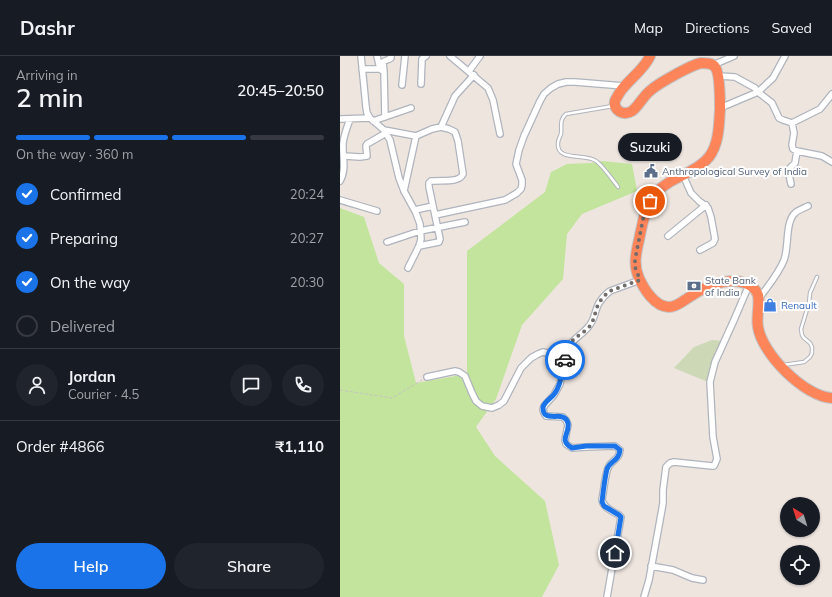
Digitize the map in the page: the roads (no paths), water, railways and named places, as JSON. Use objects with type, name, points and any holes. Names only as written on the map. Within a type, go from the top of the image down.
[{"type":"highway","points":[[650,56],[644,66],[624,86],[617,97],[615,102],[617,109],[623,113],[631,111],[655,86],[707,61],[715,67],[719,76],[720,108],[718,136],[713,151],[708,158],[702,164],[658,190],[646,208],[635,260],[635,267],[640,280],[657,302],[663,306],[670,307],[716,284],[734,281],[749,284],[756,290],[758,300],[758,327],[760,335],[770,354],[779,366],[810,391],[827,398],[832,398]]},
{"type":"street","points":[[360,56],[366,107],[372,119],[385,132],[390,140],[399,178],[404,191],[415,210],[420,224],[421,239],[408,268]]},
{"type":"street","points":[[377,56],[382,71]]},
{"type":"street","points":[[385,117],[382,71],[383,62],[391,58],[391,56]]},
{"type":"street","points":[[402,85],[405,56]]},
{"type":"street","points":[[421,84],[422,59],[426,56]]},
{"type":"street","points":[[450,56],[488,88],[493,100],[500,134]]},
{"type":"street","points":[[441,127],[455,96],[471,73],[480,56]]},
{"type":"street","points":[[707,61],[734,56]]},
{"type":"street","points":[[720,108],[758,92],[773,78],[785,56]]},
{"type":"street","points":[[362,69],[382,71]]},
{"type":"street","points":[[719,76],[735,77],[755,88],[772,104],[779,118],[792,123],[820,109],[832,94]]},
{"type":"street","points":[[435,215],[505,200],[521,189],[522,180],[516,164],[519,150],[540,100],[551,88],[566,82],[624,86]]},
{"type":"street","points":[[340,119],[372,119],[385,117],[412,108]]},
{"type":"street","points":[[340,181],[343,174],[344,136],[350,119]]},
{"type":"street","points":[[792,123],[794,133],[794,149],[797,151],[822,156],[832,162]]},
{"type":"street","points":[[344,156],[367,156],[367,144],[385,132],[416,136],[441,127],[455,132],[458,141],[463,174],[459,179],[434,180],[429,183],[440,239],[439,242],[419,246]]},
{"type":"street","points":[[404,191],[416,136]]},
{"type":"street","points":[[791,184],[788,170],[795,163],[797,151]]},
{"type":"street","points":[[683,175],[691,193],[699,201],[706,205],[710,212],[715,239],[713,243],[700,250]]},
{"type":"street","points":[[340,200],[377,212]]},
{"type":"street","points":[[668,236],[706,205]]},
{"type":"street","points":[[415,210],[433,206]]},
{"type":"street","points":[[758,300],[777,273],[784,259],[787,249],[788,233],[795,212],[808,206]]},
{"type":"street","points":[[387,242],[420,231],[465,222]]},
{"type":"street","points":[[607,597],[621,517],[604,506],[602,499],[607,469],[618,457],[620,451],[615,446],[586,446],[572,448],[566,444],[565,440],[568,425],[564,417],[546,416],[543,410],[544,406],[556,392],[560,384],[563,366],[570,344],[590,325],[599,303],[610,291],[640,280]]},
{"type":"street","points":[[644,597],[649,580],[662,509],[666,467],[670,463],[674,462],[714,466],[716,462],[717,459],[713,437],[710,382],[715,362],[749,284]]},
{"type":"street","points":[[427,377],[455,371],[459,372],[465,376],[476,401],[482,406],[492,408],[504,401],[521,368],[531,358],[543,352],[547,353],[554,361],[563,366]]},
{"type":"street","points":[[651,566],[673,570],[692,578],[703,580]]},
{"type":"lane","points":[[615,106],[566,114],[563,116],[561,120],[561,134],[558,145],[561,152],[565,155],[587,157],[596,161],[618,187]]},
{"type":"lane","points":[[779,366],[804,362],[812,353],[812,347],[802,335],[801,329],[809,303],[810,293],[817,277]]},
{"type":"place","name":"Anthropological Survey of India","points":[[651,171]]},
{"type":"place","name":"Suzuki","points":[[650,201]]},
{"type":"place","name":"State Bank of India","points":[[694,286]]},
{"type":"place","name":"Renault","points":[[770,305]]}]
